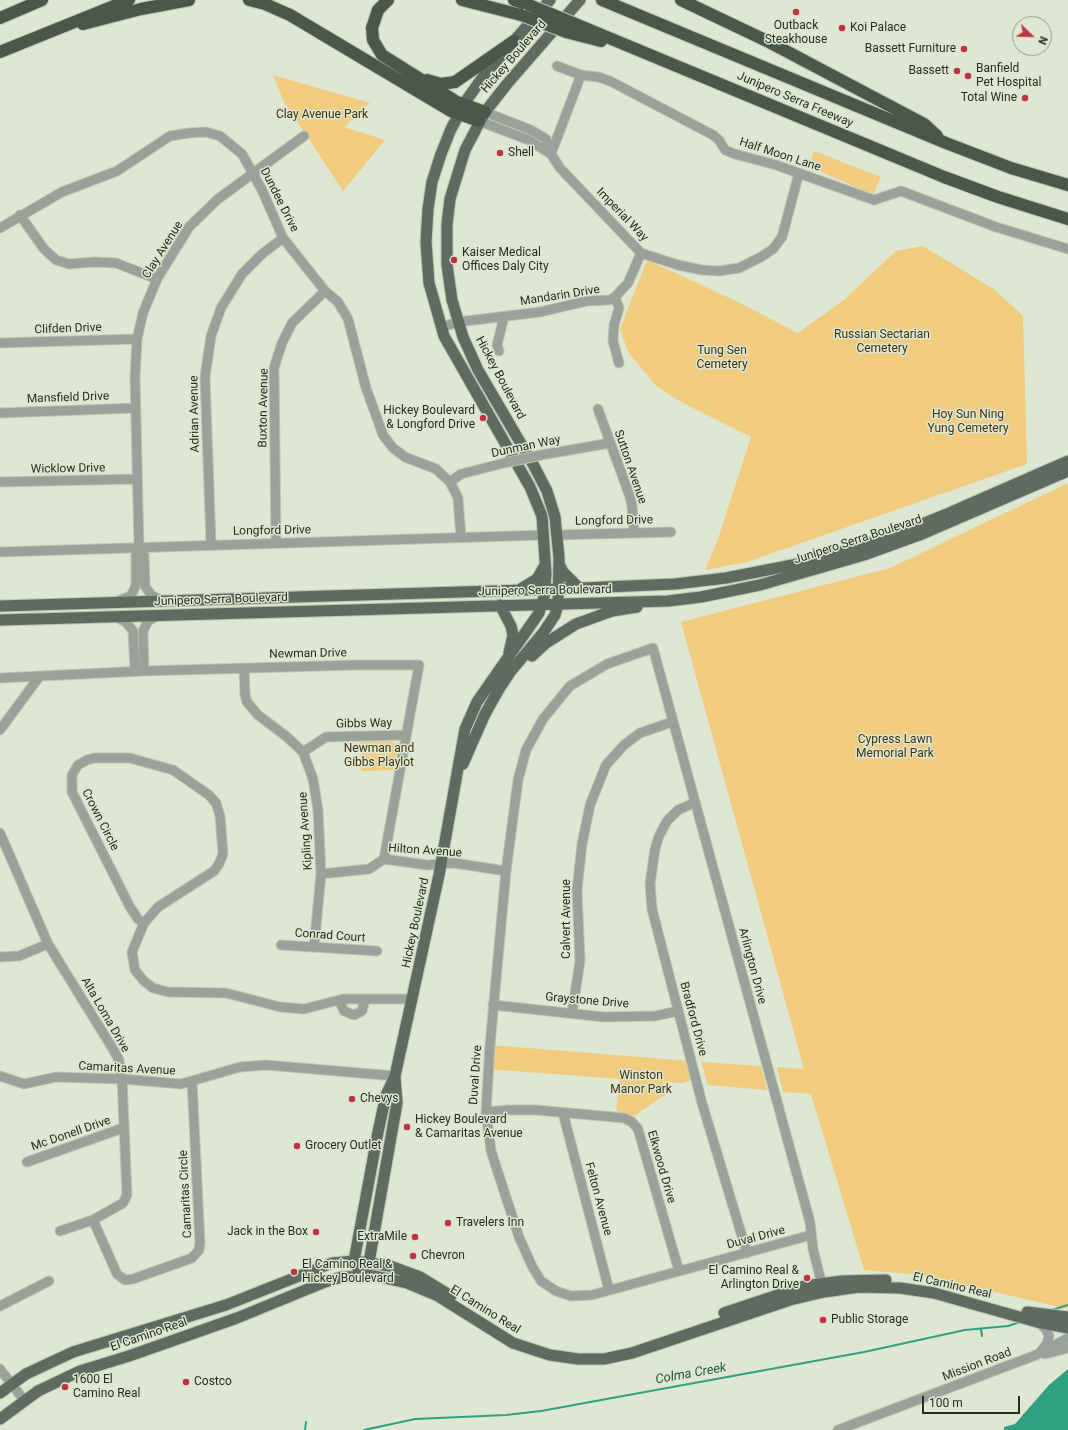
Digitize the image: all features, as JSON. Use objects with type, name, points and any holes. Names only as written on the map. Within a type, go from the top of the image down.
[{"type":"highway","points":[[0,18],[42,0]]},
{"type":"highway","points":[[0,52],[129,0]]},
{"type":"highway","points":[[56,29],[189,0]]},
{"type":"highway","points":[[249,0],[265,4],[290,15],[461,110],[482,117]]},
{"type":"highway","points":[[388,0],[382,5],[375,16],[372,28],[373,40],[382,55],[414,75],[461,110]]},
{"type":"highway","points":[[462,0],[570,27]]},
{"type":"highway","name":"Junipero Serra Freeway","points":[[514,0],[530,5],[570,27],[631,47],[944,178],[1068,219]]},
{"type":"highway","name":"Junipero Serra Freeway","points":[[602,0],[946,143],[1012,168],[1068,185]]},
{"type":"highway","points":[[681,0],[767,41],[924,124],[946,143]]},
{"type":"highway","points":[[414,75],[436,83],[455,82],[514,41]]},
{"type":"main road","name":"Hickey Boulevard","points":[[354,1261],[386,1095],[395,1076],[413,999],[458,774],[462,742],[470,715],[477,702],[532,624],[542,604],[545,590],[546,563],[542,516],[530,487],[460,366],[442,327],[429,283],[426,242],[427,216],[431,189],[438,161],[461,110],[481,79],[550,0]]},
{"type":"main road","name":"Hickey Boulevard","points":[[458,774],[488,708],[507,677],[547,627],[558,604],[559,564],[555,517],[544,485],[469,353],[458,322],[449,282],[446,256],[447,224],[450,199],[460,164],[482,117],[510,80],[580,0]]},
{"type":"main road","name":"Junipero Serra Boulevard","points":[[0,606],[558,590],[661,585],[706,581],[757,573],[814,560],[860,547],[919,526],[1068,460]]},
{"type":"main road","name":"Junipero Serra Boulevard","points":[[0,620],[668,601],[747,588],[864,555],[922,534],[1068,471]]},
{"type":"main road","points":[[518,591],[537,579],[546,563]]},
{"type":"main road","points":[[559,564],[563,572],[579,588]]},
{"type":"main road","points":[[507,677],[520,668],[546,643],[576,624],[612,612],[668,601]]},
{"type":"main road","points":[[500,605],[512,626],[513,635],[508,656]]},
{"type":"main road","name":"Hickey Boulevard","points":[[362,1277],[369,1262],[397,1103],[395,1076]]},
{"type":"main road","points":[[354,1261],[362,1277]]},
{"type":"main road","name":"El Camino Real","points":[[0,1393],[43,1365],[73,1352],[226,1305],[332,1263],[354,1261],[390,1266],[409,1272],[425,1280],[497,1327],[520,1339],[551,1348],[578,1352],[604,1351],[631,1346],[788,1291],[822,1288],[870,1287],[918,1290],[960,1299],[1037,1322],[1068,1328]]},
{"type":"main road","name":"El Camino Real","points":[[0,1419],[24,1400],[52,1383],[80,1371],[129,1356],[237,1318],[325,1282],[342,1277],[388,1278],[407,1283],[438,1296],[513,1343],[543,1354],[578,1359],[604,1359],[632,1353],[822,1288],[859,1279],[901,1281],[954,1291],[1032,1314],[1068,1318]]},
{"type":"street","name":"Half Moon Lane","points":[[557,66],[582,75],[610,81],[713,135],[719,140],[725,150],[800,173],[874,200],[901,192],[996,227],[1068,249]]},
{"type":"street","points":[[551,154],[582,75]]},
{"type":"street","name":"Imperial Way","points":[[482,117],[539,134],[546,139],[551,154],[560,168],[641,253],[678,265],[713,271],[739,268],[773,249],[782,236],[800,173]]},
{"type":"street","name":"Dundee Drive","points":[[0,228],[62,192],[117,171],[170,136],[206,132],[220,136],[242,154],[262,190],[283,238],[325,291],[338,302],[348,319],[366,388],[383,435],[393,448],[405,457],[436,469],[450,482],[458,498],[461,538]]},
{"type":"street","name":"Clay Avenue","points":[[163,602],[148,591],[145,586],[144,555],[140,548],[136,408],[137,339],[143,313],[157,279],[189,227],[218,200],[304,136]]},
{"type":"street","points":[[20,215],[44,249],[56,260],[69,264],[94,262],[116,264],[157,279]]},
{"type":"street","name":"Adrian Avenue","points":[[211,544],[205,377],[211,336],[221,308],[242,274],[262,254],[283,238]]},
{"type":"street","name":"Mandarin Drive","points":[[442,327],[458,322],[540,312],[587,301],[610,300],[615,297],[628,283],[641,253]]},
{"type":"street","name":"Buxton Avenue","points":[[276,543],[274,368],[282,343],[292,323],[325,291]]},
{"type":"street","points":[[615,297],[618,308],[614,325],[613,341],[619,363]]},
{"type":"street","points":[[499,350],[496,345],[504,317]]},
{"type":"street","name":"Clifden Drive","points":[[0,343],[137,339]]},
{"type":"street","name":"Mansfield Drive","points":[[0,413],[136,408]]},
{"type":"street","name":"Sutton Avenue","points":[[598,409],[632,505],[634,533]]},
{"type":"street","name":"Dunman Way","points":[[450,482],[461,474],[504,463],[610,443]]},
{"type":"street","name":"Wicklow Drive","points":[[0,482],[137,479]]},
{"type":"street","name":"Longford Drive","points":[[557,535],[671,532]]},
{"type":"street","name":"Longford Drive","points":[[0,552],[140,548],[211,544],[544,535]]},
{"type":"street","name":"Clay Avenue","points":[[115,602],[131,596],[135,591],[136,555],[140,548]]},
{"type":"street","points":[[144,671],[143,631],[148,621],[157,616]]},
{"type":"street","points":[[115,617],[126,622],[133,631],[135,671]]},
{"type":"street","name":"Arlington Drive","points":[[652,648],[810,1222],[811,1235],[822,1288]]},
{"type":"street","name":"Duval Drive","points":[[652,648],[607,664],[570,686],[543,719],[526,750],[518,780],[506,871],[494,1005],[486,1112],[492,1151],[519,1237],[532,1266],[541,1281],[556,1291],[571,1296],[592,1295],[811,1235]]},
{"type":"street","name":"Newman Drive","points":[[0,678],[135,671],[419,666],[384,859]]},
{"type":"street","name":"Kipling Avenue","points":[[244,668],[245,695],[247,702],[258,715],[288,737],[303,752],[313,779],[318,810],[321,874],[314,947]]},
{"type":"street","points":[[0,730],[39,677]]},
{"type":"street","name":"Calvert Avenue","points":[[572,1014],[580,961],[577,890],[582,844],[592,799],[606,765],[624,745],[640,733],[672,722]]},
{"type":"street","name":"Gibbs Way","points":[[303,752],[326,737],[406,735]]},
{"type":"street","name":"Crown Circle","points":[[144,923],[138,919],[130,907],[72,792],[72,775],[78,765],[87,760],[94,758],[130,758],[173,770],[209,795],[216,803],[220,816],[223,854],[219,864],[214,871],[158,907],[144,923],[132,952],[135,970],[144,981],[154,988],[168,992],[226,992],[280,1007],[304,1009],[340,1000],[413,999]]},
{"type":"street","name":"Bradford Drive","points":[[694,803],[678,810],[667,821],[655,849],[650,884],[652,909],[702,1103],[747,1253]]},
{"type":"street","name":"Alta Loma Drive","points":[[0,833],[48,944],[113,1049],[119,1060],[122,1079],[127,1194],[123,1204],[93,1220],[60,1231]]},
{"type":"street","name":"Hilton Avenue","points":[[321,874],[369,869],[384,859],[427,865],[455,863],[506,871]]},
{"type":"street","points":[[0,957],[18,956],[48,944]]},
{"type":"street","name":"Conrad Court","points":[[281,945],[377,951]]},
{"type":"street","points":[[340,1000],[344,1011],[354,1015],[362,1011],[365,999]]},
{"type":"street","name":"Graystone Drive","points":[[494,1005],[604,1017],[655,1016],[678,1011]]},
{"type":"street","name":"Camaritas Avenue","points":[[0,1076],[24,1084],[56,1077],[122,1079],[181,1084],[240,1067],[266,1066],[395,1076]]},
{"type":"street","name":"Camaritas Circle","points":[[93,1220],[117,1274],[125,1280],[133,1279],[192,1258],[199,1250],[200,1243],[192,1082]]},
{"type":"street","name":"Elkwood Drive","points":[[486,1112],[515,1110],[563,1113],[624,1118],[632,1122],[638,1129],[679,1271]]},
{"type":"street","name":"Felton Avenue","points":[[563,1113],[610,1290]]},
{"type":"street","name":"Mc Donell Drive","points":[[27,1162],[123,1128]]},
{"type":"street","points":[[0,1306],[50,1281]]},
{"type":"street","name":"Mission Road","points":[[1036,1355],[1049,1339],[1046,1329],[1037,1322]]},
{"type":"street","name":"Mission Road","points":[[838,1430],[1036,1355],[1068,1338]]},
{"type":"street","name":"Mission Road","points":[[1036,1355],[1068,1348]]},
{"type":"street","points":[[0,1369],[24,1400]]},
{"type":"green space","name":"Clay Avenue Park","points":[[273,75],[370,103],[344,127],[385,140],[343,191],[283,100]]},
{"type":"green space","points":[[814,151],[881,177],[873,195],[809,166]]},
{"type":"green space","points":[[923,246],[995,290],[1023,316],[1027,464],[747,562],[705,570],[717,542],[751,437],[683,403],[656,386],[628,352],[620,329],[647,260],[736,301],[798,333],[845,299],[896,251]]},
{"type":"green space","name":"Cypress Lawn Memorial Park","points":[[1068,483],[1068,1308],[1064,1308],[921,1275],[864,1270],[811,1094],[783,1092],[777,1067],[804,1069],[681,622],[890,568]]},
{"type":"green space","name":"Newman and Gibbs Playlot","points":[[389,741],[397,744],[398,747],[394,770],[361,771],[360,742]]},
{"type":"green space","name":"Winston Manor Park","points":[[490,1045],[691,1061],[692,1080],[682,1083],[663,1082],[666,1094],[628,1120],[616,1117],[619,1079],[488,1069]]},
{"type":"green space","points":[[701,1062],[761,1066],[767,1090],[708,1085]]},
{"type":"shaded area","points":[[1068,1369],[1068,1430],[1004,1430],[1004,1427],[1015,1424],[1049,1385]]},
{"type":"waterway","name":"Colma Creek","points":[[1052,1310],[1068,1305]]},
{"type":"waterway","name":"Colma Creek","points":[[364,1430],[415,1419],[506,1415],[541,1411],[864,1352],[965,1330],[1008,1326],[1020,1322]]},
{"type":"waterway","name":"Colma Creek","points":[[981,1329],[982,1336]]},
{"type":"waterway","points":[[305,1430],[306,1422]]},
{"type":"place","name":"Outback Steakhouse","points":[[796,12]]},
{"type":"place","name":"Koi Palace","points":[[842,28]]},
{"type":"place","name":"Bassett Furniture","points":[[964,49]]},
{"type":"place","name":"Bassett","points":[[957,71]]},
{"type":"place","name":"Banfield Pet Hospital","points":[[968,76]]},
{"type":"place","name":"Total Wine","points":[[1025,98]]},
{"type":"place","name":"Shell","points":[[500,153]]},
{"type":"place","name":"Kaiser Medical Offices Daly City","points":[[454,260]]},
{"type":"place","name":"Hickey Boulevard & Longford Drive","points":[[483,418]]},
{"type":"place","name":"Chevys","points":[[352,1099]]},
{"type":"place","name":"Hickey Boulevard & Camaritas Avenue","points":[[407,1127]]},
{"type":"place","name":"Grocery Outlet","points":[[297,1146]]},
{"type":"place","name":"Travelers Inn","points":[[448,1223]]},
{"type":"place","name":"Jack in the Box","points":[[316,1232]]},
{"type":"place","name":"ExtraMile","points":[[415,1237]]},
{"type":"place","name":"Chevron","points":[[413,1256]]},
{"type":"place","name":"El Camino Real & Hickey Boulevard","points":[[294,1272]]},
{"type":"place","name":"El Camino Real & Arlington Drive","points":[[807,1278]]},
{"type":"place","name":"Public Storage","points":[[823,1320]]},
{"type":"place","name":"Costco","points":[[186,1382]]},
{"type":"place","name":"1600 El Camino Real","points":[[65,1387]]},
{"type":"park label","name":"Russian Sectarian Cemetery","points":[[882,342]]},
{"type":"park label","name":"Tung Sen Cemetery","points":[[722,358]]},
{"type":"park label","name":"Hoy Sun Ning Yung Cemetery","points":[[968,422]]}]
